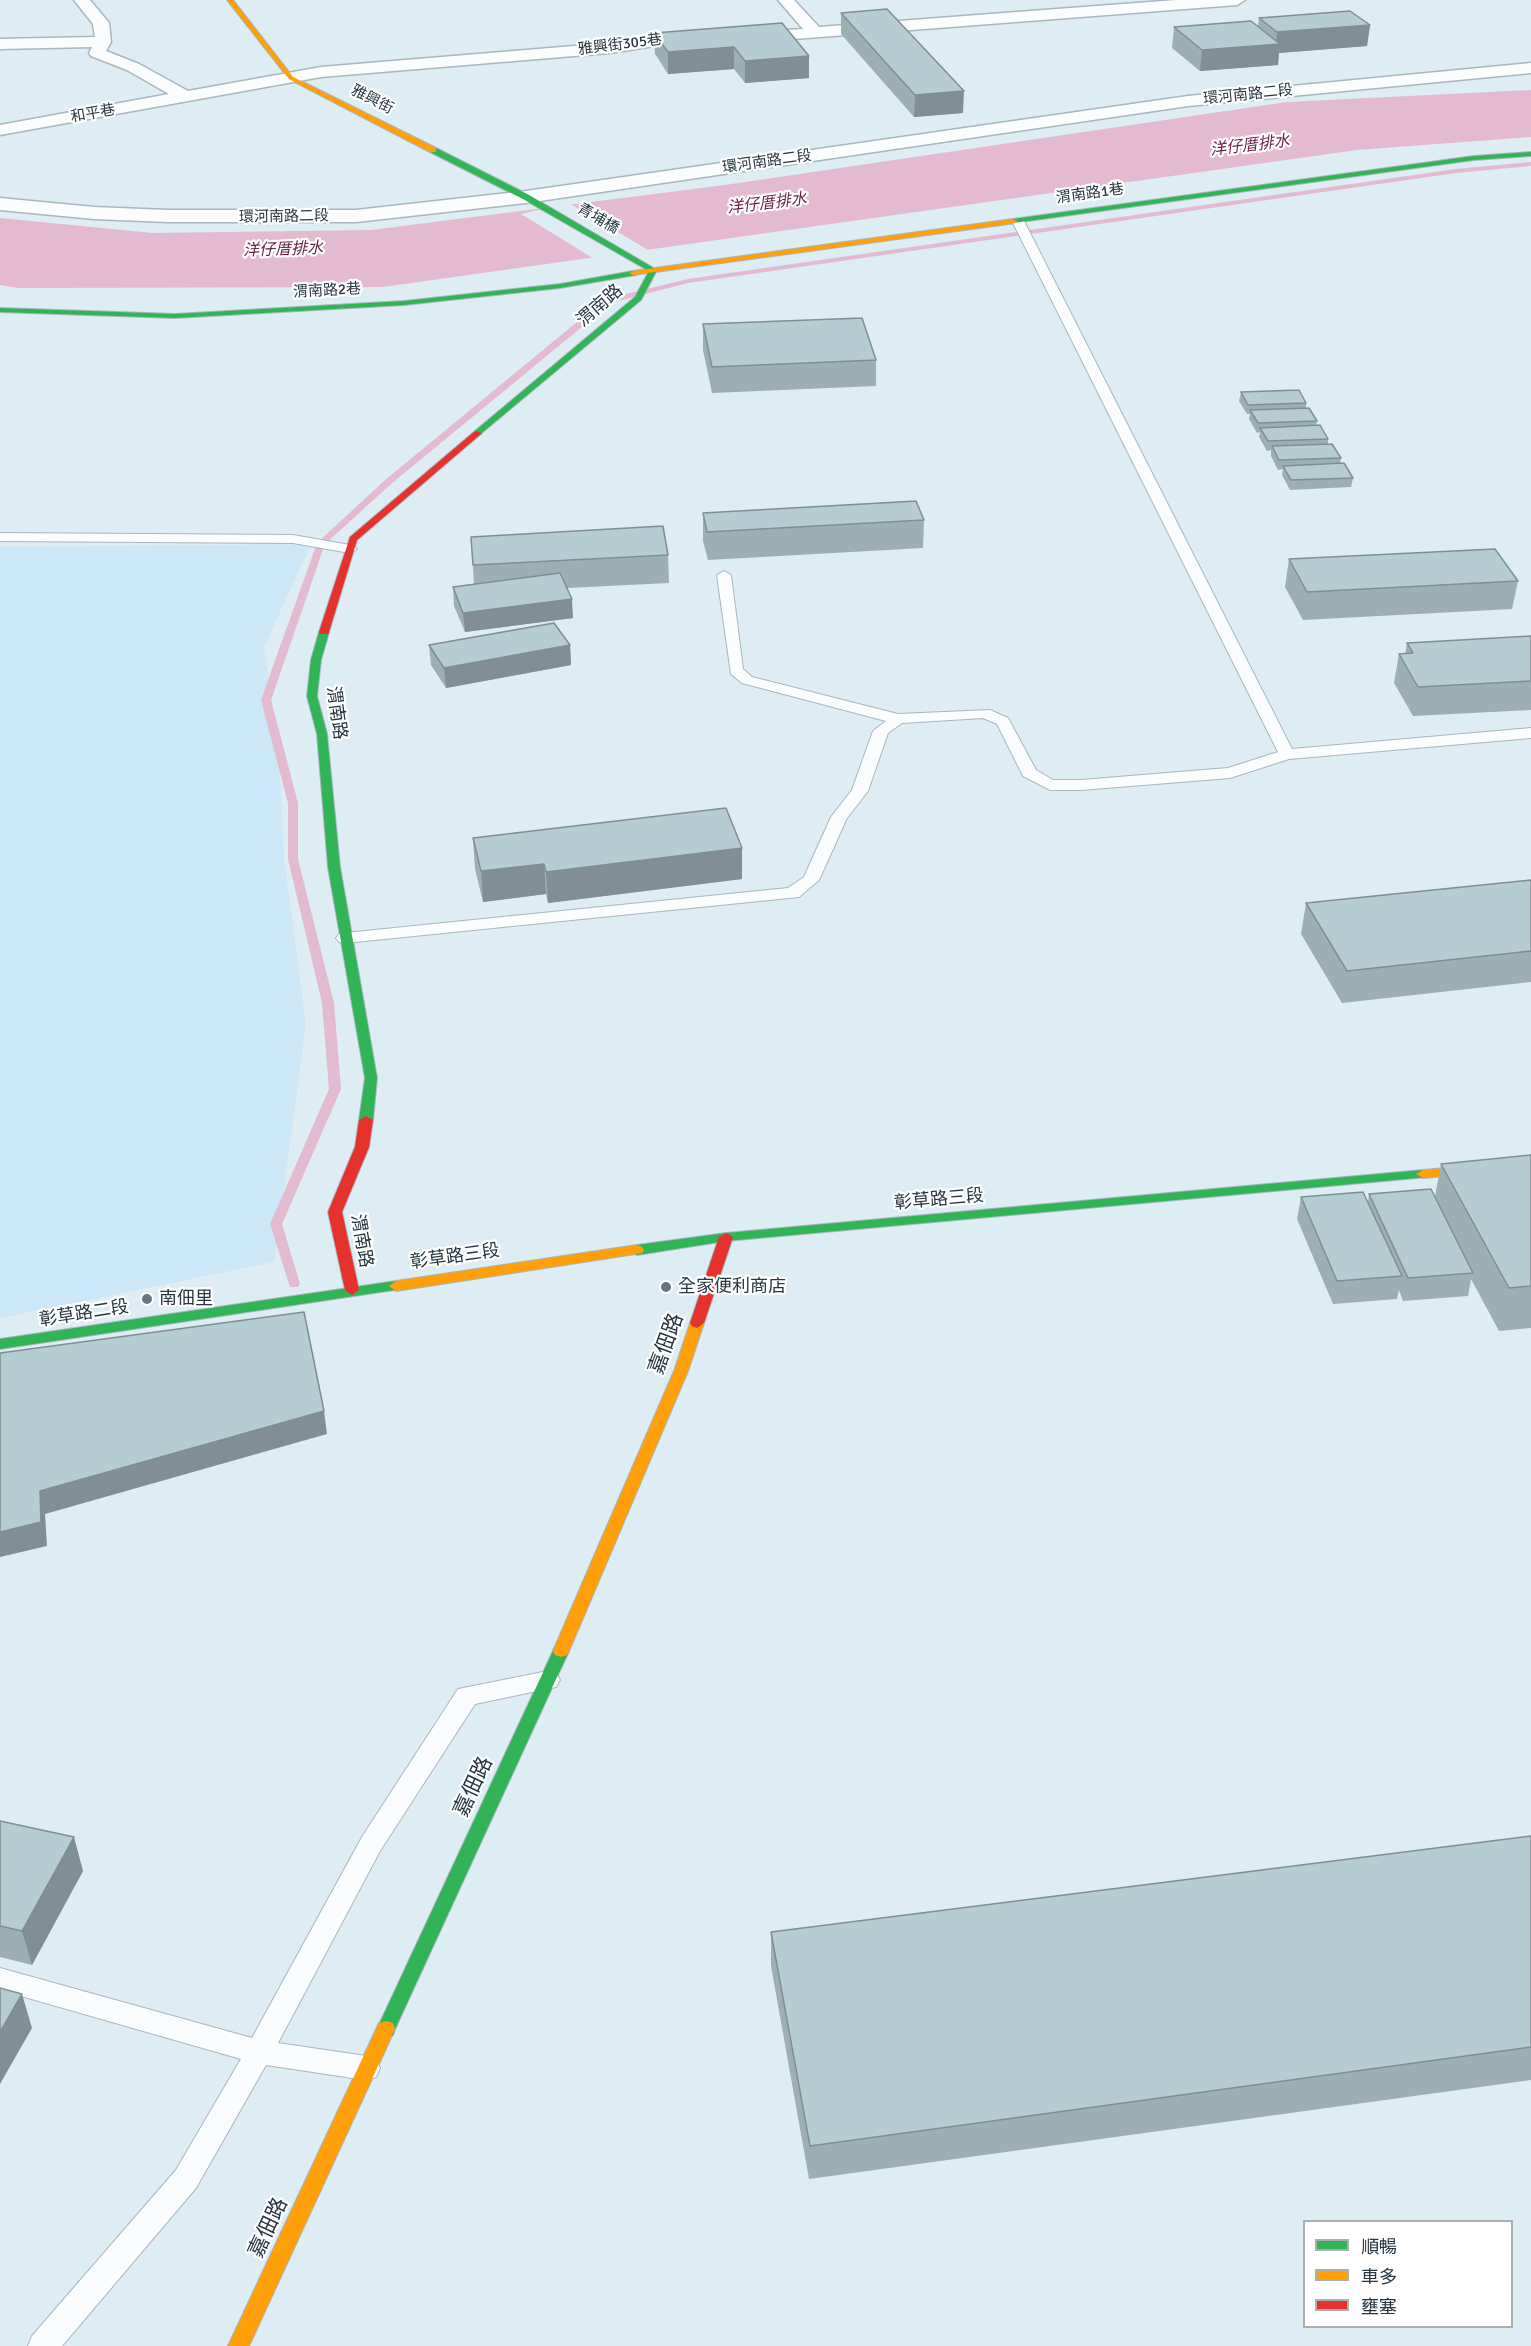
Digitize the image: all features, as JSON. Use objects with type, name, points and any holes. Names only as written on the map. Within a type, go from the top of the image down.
[{"type":"street","points":[[82,0],[101,23],[103,42],[97,53],[133,67],[186,97]]},
{"type":"street","name":"雅興街","points":[[230,0],[291,78],[526,197]]},
{"type":"street","points":[[786,0],[815,32]]},
{"type":"street","name":"雅興街305巷","points":[[291,78],[321,72],[610,48],[674,38],[742,38],[1237,0]]},
{"type":"street","points":[[0,44],[103,42]]},
{"type":"street","name":"環河南路二段","points":[[0,204],[94,213],[292,218],[356,216],[526,197],[1188,101],[1531,68]]},
{"type":"street","name":"和平巷","points":[[0,130],[291,78]]},
{"type":"street","name":"渭南路1巷","points":[[653,270],[1474,158],[1531,154]]},
{"type":"street","name":"青埔橋","points":[[526,197],[653,270]]},
{"type":"street","name":"渭南路2巷","points":[[0,310],[175,316],[404,303],[560,286],[653,270]]},
{"type":"street","name":"渭南路","points":[[352,1290],[335,1212],[362,1147],[370,1078],[362,1020],[345,938],[334,867],[322,735],[312,696],[316,660],[353,539],[638,298],[653,270]]},
{"type":"street","name":"彰草路三段","points":[[352,1290],[726,1237],[1531,1164]]},
{"type":"street","name":"嘉佃路","points":[[238,2346],[548,1680],[681,1371],[726,1237]]},
{"type":"street","name":"彰草路二段","points":[[0,1344],[352,1290]]},
{"type":"lane","points":[[1018,221],[1287,754]]},
{"type":"lane","points":[[0,537],[293,539],[350,549]]},
{"type":"lane","points":[[724,574],[736,671],[747,680],[898,719],[985,713],[1003,722],[1029,774],[1050,785],[1080,785],[1230,773],[1287,754],[1531,733]]},
{"type":"lane","points":[[345,938],[793,893],[811,880],[839,817],[860,791],[880,731],[898,719]]},
{"type":"lane","points":[[43,2346],[186,2179],[259,2052],[371,1844],[467,1696],[548,1680]]},
{"type":"lane","points":[[0,1979],[259,2052],[366,2068]]},
{"type":"shaded area","points":[[311,544],[264,647],[279,752],[284,858],[306,1024],[274,1262],[0,1318],[0,547]]},
{"type":"water","name":"洋仔厝排水","points":[[1531,90],[1531,137],[1357,150],[383,287],[18,288],[0,285],[0,218],[153,233],[371,230],[725,185],[1287,102]]},
{"type":"pier","points":[[569,203],[648,250],[596,260],[521,214]]},
{"type":"building","points":[[887,9],[964,91],[915,95],[841,13]]},
{"type":"building","points":[[1350,11],[1370,25],[1277,32],[1259,18]]},
{"type":"building","points":[[1251,21],[1280,44],[1202,50],[1174,27]]},
{"type":"building","points":[[782,23],[809,56],[745,61],[734,47],[668,52],[654,33]]},
{"type":"building","points":[[862,318],[876,360],[712,367],[703,324]]},
{"type":"building","points":[[1299,390],[1306,403],[1248,405],[1241,392]]},
{"type":"building","points":[[1309,408],[1317,421],[1258,423],[1250,410]]},
{"type":"building","points":[[1320,425],[1328,439],[1268,441],[1260,428]]},
{"type":"building","points":[[1332,444],[1341,458],[1279,460],[1272,446]]},
{"type":"building","points":[[1344,463],[1353,478],[1291,480],[1283,466]]},
{"type":"building","points":[[916,501],[924,520],[707,532],[703,513]]},
{"type":"building","points":[[663,526],[668,555],[473,565],[471,537]]},
{"type":"building","points":[[1495,549],[1518,581],[1307,592],[1289,559]]},
{"type":"building","points":[[560,573],[572,599],[463,613],[453,587]]},
{"type":"building","points":[[554,623],[570,645],[444,668],[429,645]]},
{"type":"building","points":[[1531,636],[1531,681],[1418,687],[1399,654],[1413,653],[1407,643]]},
{"type":"building","points":[[726,808],[742,848],[546,872],[544,864],[481,871],[473,838]]},
{"type":"building","points":[[1531,880],[1531,951],[1347,971],[1306,903]]},
{"type":"building","points":[[1531,1155],[1531,1286],[1509,1288],[1441,1164]]},
{"type":"building","points":[[1431,1189],[1473,1273],[1408,1278],[1369,1194]]},
{"type":"building","points":[[1363,1192],[1402,1276],[1337,1281],[1301,1197]]},
{"type":"building","points":[[304,1312],[324,1411],[40,1491],[41,1522],[0,1532],[0,1353]]},
{"type":"building","points":[[0,1821],[74,1837],[22,1931],[0,1926]]},
{"type":"building","points":[[1531,1836],[1531,2047],[810,2146],[771,1932]]},
{"type":"building","points":[[0,1988],[22,1994],[0,2032]]},
{"type":"waterway","points":[[294,1284],[276,1224],[335,1089],[328,1003],[293,859],[293,803],[266,700],[321,543],[388,482],[608,301],[688,281],[1456,171],[1531,164]]},
{"type":"traffic: fast","points":[[433,150],[526,197],[653,270]]},
{"type":"traffic: fast","points":[[1013,221],[1474,158],[1531,154]]},
{"type":"traffic: fast","points":[[478,433],[638,298],[653,270]]},
{"type":"traffic: fast","points":[[0,310],[175,316],[404,303],[560,286],[633,273]]},
{"type":"traffic: fast","points":[[324,632],[316,660],[312,696],[322,734],[334,867],[371,1078],[366,1120]]},
{"type":"traffic: fast","points":[[637,1250],[726,1237],[1423,1174]]},
{"type":"traffic: fast","points":[[0,1344],[396,1286]]},
{"type":"traffic: fast","points":[[386,2029],[561,1651]]},
{"type":"traffic: slow","points":[[230,0],[291,78],[433,150]]},
{"type":"traffic: slow","points":[[633,273],[1013,221]]},
{"type":"traffic: slow","points":[[1423,1174],[1531,1164]]},
{"type":"traffic: slow","points":[[396,1286],[637,1250]]},
{"type":"traffic: slow","points":[[561,1651],[681,1371],[697,1323]]},
{"type":"traffic: slow","points":[[238,2346],[386,2029]]},
{"type":"traffic: jam","points":[[324,632],[353,539],[478,433]]},
{"type":"traffic: jam","points":[[352,1290],[335,1212],[362,1147],[366,1120]]},
{"type":"traffic: jam","points":[[697,1323],[726,1237]]},
{"type":"place","name":"全家便利商店","points":[[666,1287]]},
{"type":"place","name":"南佃里","points":[[147,1299]]}]
